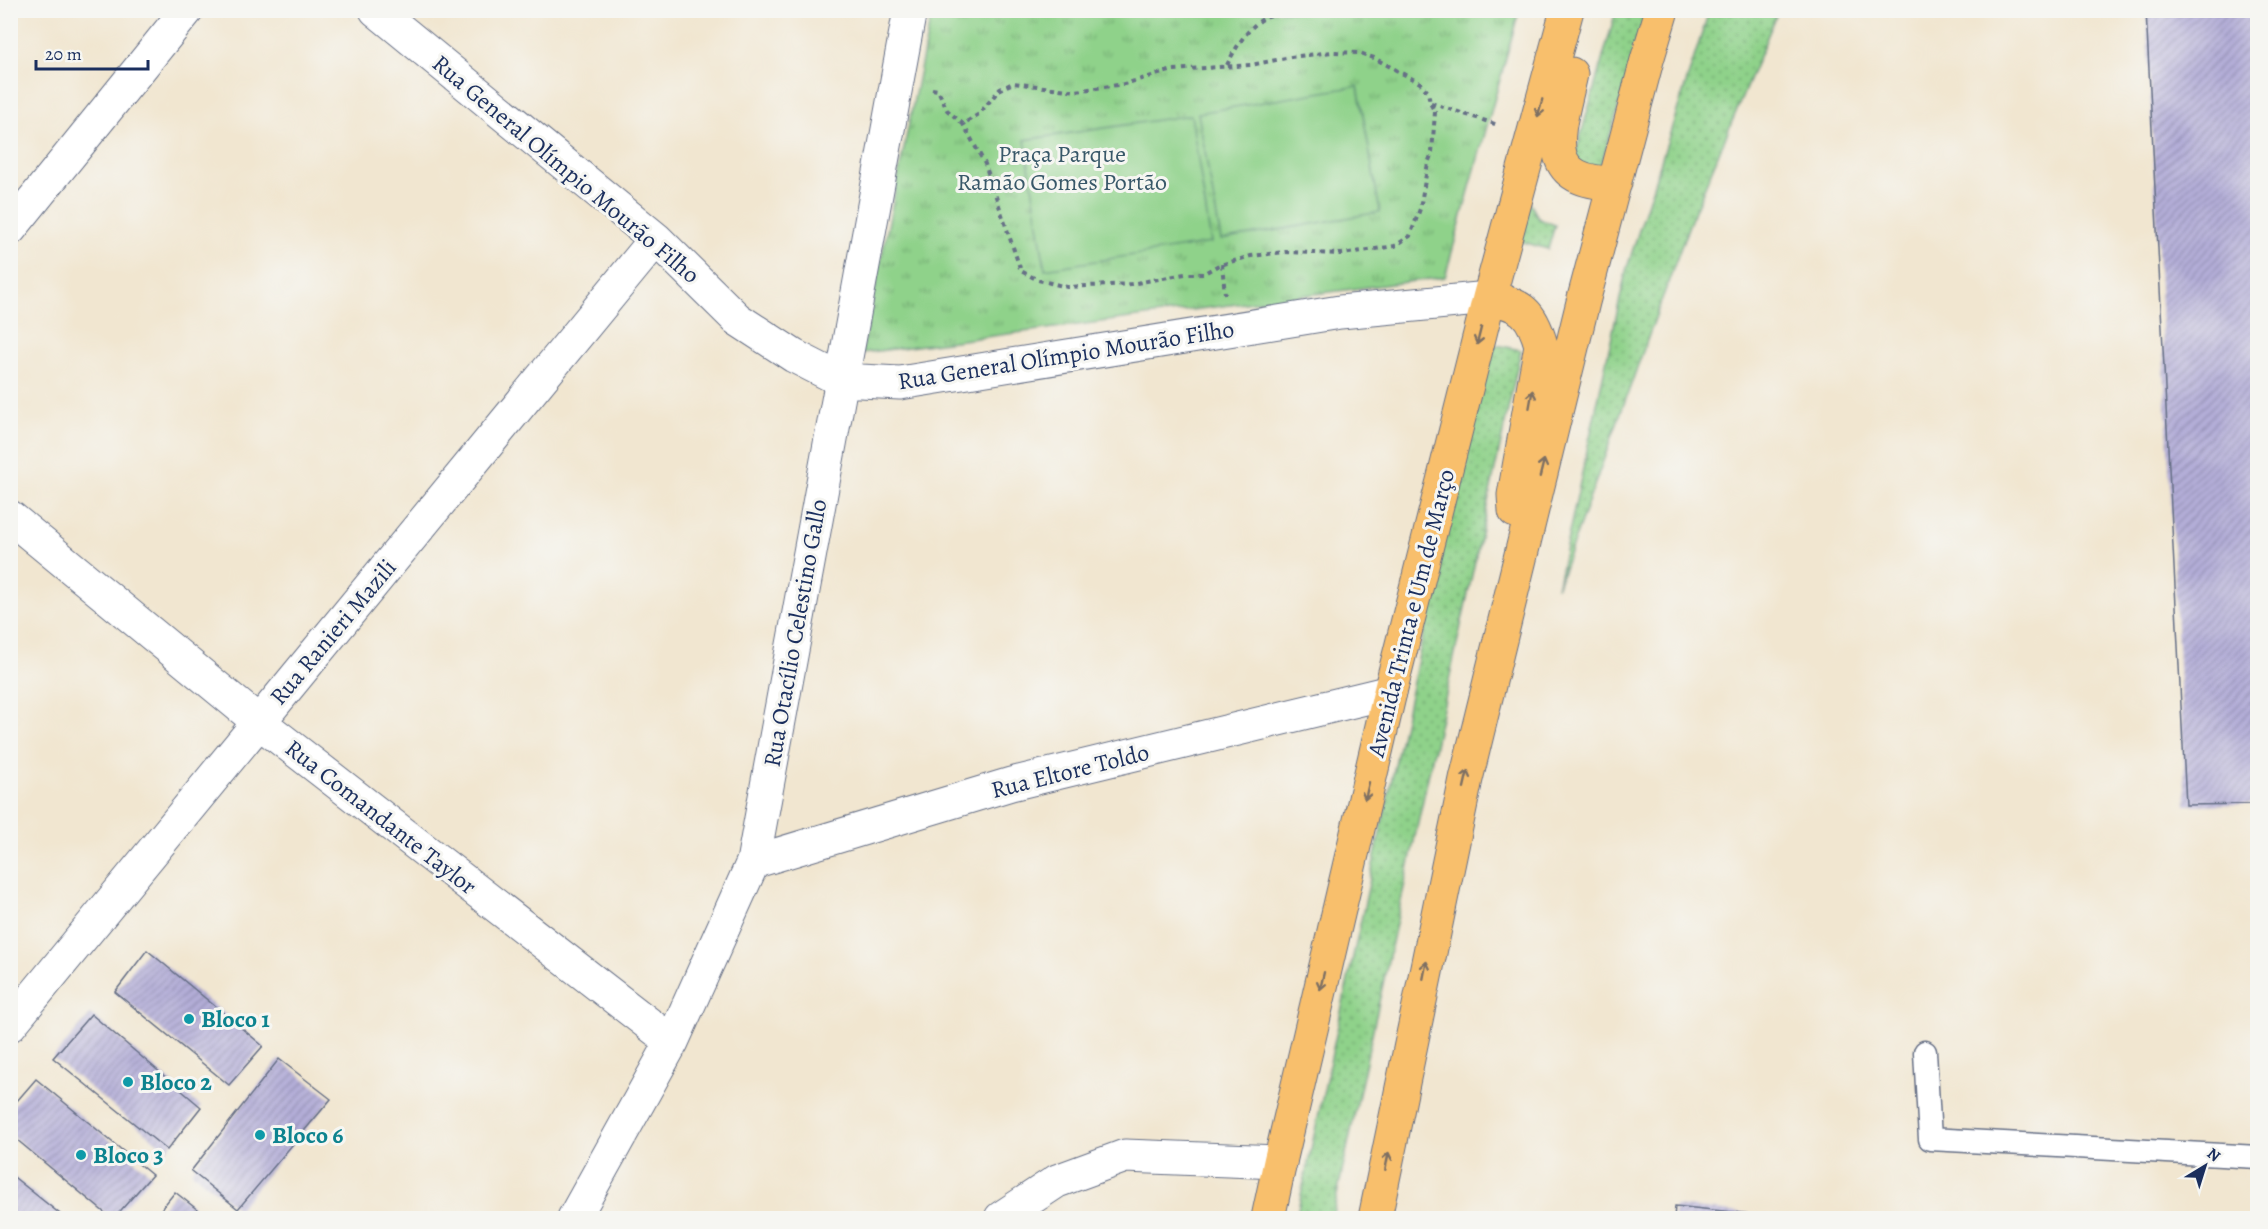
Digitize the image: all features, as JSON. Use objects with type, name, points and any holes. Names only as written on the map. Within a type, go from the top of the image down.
[{"type":"main road","name":"Avenida Trinta e Um de Março","points":[[1268,1218],[1390,692],[1489,298],[1567,10]]},
{"type":"main road","points":[[1584,10],[1558,136],[1558,153],[1564,167],[1574,176],[1590,181],[1615,183]]},
{"type":"main road","points":[[1375,1218],[1466,779],[1615,183],[1662,10]]},
{"type":"main road","points":[[1489,298],[1505,301],[1528,315],[1535,324],[1541,345],[1514,495],[1520,560]]},
{"type":"street","points":[[10,229],[187,10]]},
{"type":"street","name":"Rua General Olímpio Mourão Filho","points":[[376,10],[656,239],[737,319],[794,356],[841,380],[900,383],[1341,312],[1489,298]]},
{"type":"street","name":"Rua Otacílio Celestino Gallo","points":[[574,1218],[672,1042],[753,862],[910,10]]},
{"type":"street","name":"Rua Ranieri Mazili","points":[[10,1025],[656,239]]},
{"type":"street","name":"Rua Comandante Taylor","points":[[10,517],[259,722],[672,1042]]},
{"type":"street","name":"Rua Eltore Toldo","points":[[753,862],[1011,784],[1390,692]]},
{"type":"street","points":[[1001,1218],[1057,1181],[1125,1156],[1280,1162]]},
{"type":"lane","points":[[1925,1052],[1930,1139],[2258,1157]]},
{"type":"path","points":[[1227,65],[1235,48],[1253,27],[1264,19],[1290,10]]},
{"type":"path","points":[[897,79],[938,90],[947,110],[963,124],[985,164],[1021,271],[1038,280],[1067,287],[1131,284],[1203,273],[1217,266],[1251,256],[1285,252],[1342,254],[1395,246],[1410,236],[1420,209],[1428,163],[1432,153],[1436,112],[1430,103],[1428,92],[1420,83],[1360,53],[1332,52],[1251,65],[1173,70],[1124,84],[1076,91],[1013,83],[1000,89],[979,114],[963,124]]},
{"type":"path","points":[[1430,103],[1533,136]]},
{"type":"green space","name":"Praça Parque Ramão Gomes Portão","points":[[932,11],[1519,11],[1445,277],[862,353]]},
{"type":"green space","points":[[1616,11],[1648,11],[1599,171],[1573,163]]},
{"type":"green space","points":[[1709,11],[1778,11],[1689,225],[1557,588],[1626,271]]},
{"type":"green space","points":[[1358,86],[1380,212],[1221,240],[1198,113]]},
{"type":"green space","points":[[1191,115],[1211,243],[1045,269],[1025,140]]},
{"type":"green space","points":[[1529,201],[1539,219],[1555,225],[1548,249],[1519,241]]},
{"type":"green space","points":[[1487,343],[1521,350],[1332,1218],[1296,1218]]},
{"type":"building","points":[[2146,10],[2258,10],[2258,804],[2186,805]]},
{"type":"building","name":"Bloco 1","points":[[147,950],[263,1046],[229,1085],[115,992]]},
{"type":"building","name":"Bloco 2","points":[[91,1014],[201,1107],[167,1150],[53,1058]]},
{"type":"building","name":"Bloco 6","points":[[279,1059],[331,1099],[238,1209],[191,1171]]},
{"type":"building","name":"Bloco 3","points":[[36,1079],[152,1175],[114,1218],[111,1218],[10,1134],[10,1109]]},
{"type":"building","points":[[10,1174],[65,1218],[10,1218]]},
{"type":"building","points":[[175,1192],[208,1218],[154,1218]]},
{"type":"building","points":[[1675,1206],[1779,1217],[1779,1218],[1674,1218]]},
{"type":"place","name":"Bloco 1","points":[[189,1019]]},
{"type":"place","name":"Bloco 2","points":[[128,1082]]},
{"type":"place","name":"Bloco 6","points":[[260,1135]]},
{"type":"place","name":"Bloco 3","points":[[81,1155]]}]
